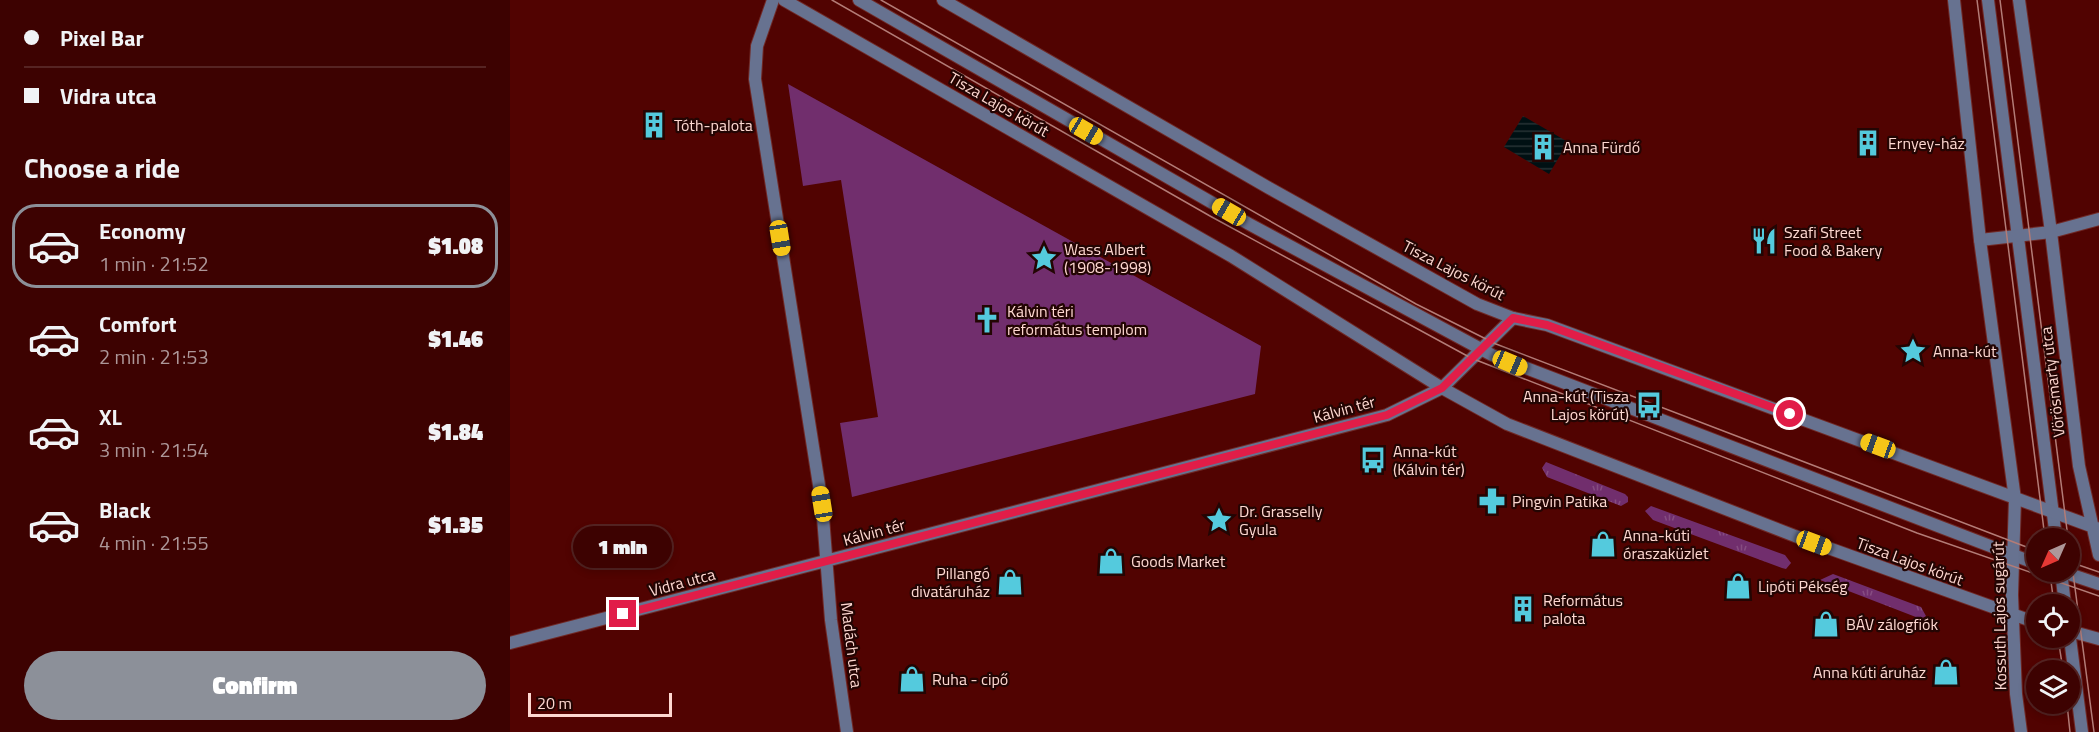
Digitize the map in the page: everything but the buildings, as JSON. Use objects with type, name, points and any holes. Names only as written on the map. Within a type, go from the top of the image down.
[{"type":"street","name":"Kálvin tér","points":[[773,0],[757,46],[755,80],[822,504],[826,561],[1387,415],[1442,388]]},
{"type":"street","name":"Tisza Lajos körút","points":[[784,0],[1231,256],[1442,388],[1507,424],[1795,536],[2026,620]]},
{"type":"street","name":"Tisza Lajos körút","points":[[859,0],[1249,224],[1480,349],[1529,370],[2026,560]]},
{"type":"street","name":"Tisza Lajos körút","points":[[943,0],[1311,212],[1477,304],[1513,318],[1558,329],[2095,528]]},
{"type":"street","points":[[1954,0],[1980,240],[2015,499]]},
{"type":"street","points":[[1988,0],[2055,528]]},
{"type":"street","name":"Vörösmarty utca","points":[[2019,0],[2051,232],[2079,466],[2095,528]]},
{"type":"street","points":[[1980,240],[2051,232],[2099,219]]},
{"type":"street","name":"Tisza Lajos körút","points":[[1442,388],[1513,318]]},
{"type":"street","name":"Kossuth Lajos sugárút","points":[[2015,499],[2013,616],[2016,694],[2021,732]]},
{"type":"street","points":[[2095,528],[2099,555]]},
{"type":"street","name":"Vidra utca","points":[[510,643],[826,561]]},
{"type":"street","name":"Madách utca","points":[[826,561],[831,620],[847,732]]},
{"type":"street","points":[[2080,578],[2099,584]]},
{"type":"street","points":[[2080,634],[2099,639]]},
{"type":"street","points":[[2071,648],[2082,732]]},
{"type":"green space","points":[[788,84],[1261,346],[1255,394],[852,497],[840,423],[878,417],[841,180],[803,186]]},
{"type":"green space","points":[[1546,462],[1625,494],[1628,502],[1621,506],[1547,477],[1542,468]]},
{"type":"green space","points":[[1651,506],[1785,555],[1791,563],[1786,569],[1782,568],[1653,520],[1645,511]]},
{"type":"green space","points":[[1833,574],[1921,607],[1926,616],[1921,619],[1820,580]]},
{"type":"shaded area","points":[[1523,116],[1568,142],[1549,174],[1504,147]]},
{"type":"tram line","points":[[832,0],[1210,216],[1471,358],[1917,533],[2099,596]]},
{"type":"tram line","points":[[881,0],[1416,304],[1496,344],[2026,547]]},
{"type":"tram line","points":[[1977,0],[2044,528]]},
{"type":"tram line","points":[[2000,0],[2067,528]]},
{"type":"tram line","points":[[2080,565],[2099,572]]},
{"type":"tram line","points":[[2051,582],[2053,594]]},
{"type":"tram line","points":[[2074,582],[2094,732]]},
{"type":"tram line","points":[[2060,648],[2061,660]]},
{"type":"tram line","points":[[2068,714],[2070,732]]},
{"type":"place","name":"Tóth-palota","points":[[654,125]]},
{"type":"place","name":"Ernyey-ház","points":[[1868,143]]},
{"type":"place","name":"Anna Fürdő","points":[[1543,147]]},
{"type":"place","name":"Szafi Street Food & Bakery","points":[[1764,241]]},
{"type":"place","name":"Wass Albert (1908-1998)","points":[[1044,258]]},
{"type":"place","name":"Kálvin téri református templom","points":[[987,320]]},
{"type":"place","name":"Anna-kút","points":[[1913,351]]},
{"type":"place","name":"Anna-kút (Tisza Lajos körút)","points":[[1649,405]]},
{"type":"place","name":"Anna-kút (Kálvin tér)","points":[[1373,460]]},
{"type":"place","name":"Pingvin Patika","points":[[1492,501]]},
{"type":"place","name":"Dr. Grasselly Gyula","points":[[1219,520]]},
{"type":"place","name":"Anna-kúti óraszaküzlet","points":[[1603,544]]},
{"type":"place","name":"Goods Market","points":[[1111,561]]},
{"type":"place","name":"Pillangó divatáruház","points":[[1010,582]]},
{"type":"place","name":"Lipóti Pékség","points":[[1738,586]]},
{"type":"place","name":"Református palota","points":[[1523,609]]},
{"type":"place","name":"BÁV zálogfiók","points":[[1826,624]]},
{"type":"place","name":"Anna kúti áruház","points":[[1946,672]]},
{"type":"place","name":"Ruha - cipő","points":[[912,679]]},
{"type":"route","points":[[623,614],[1387,415],[1442,388],[1513,318],[1547,325],[1790,414]]}]
